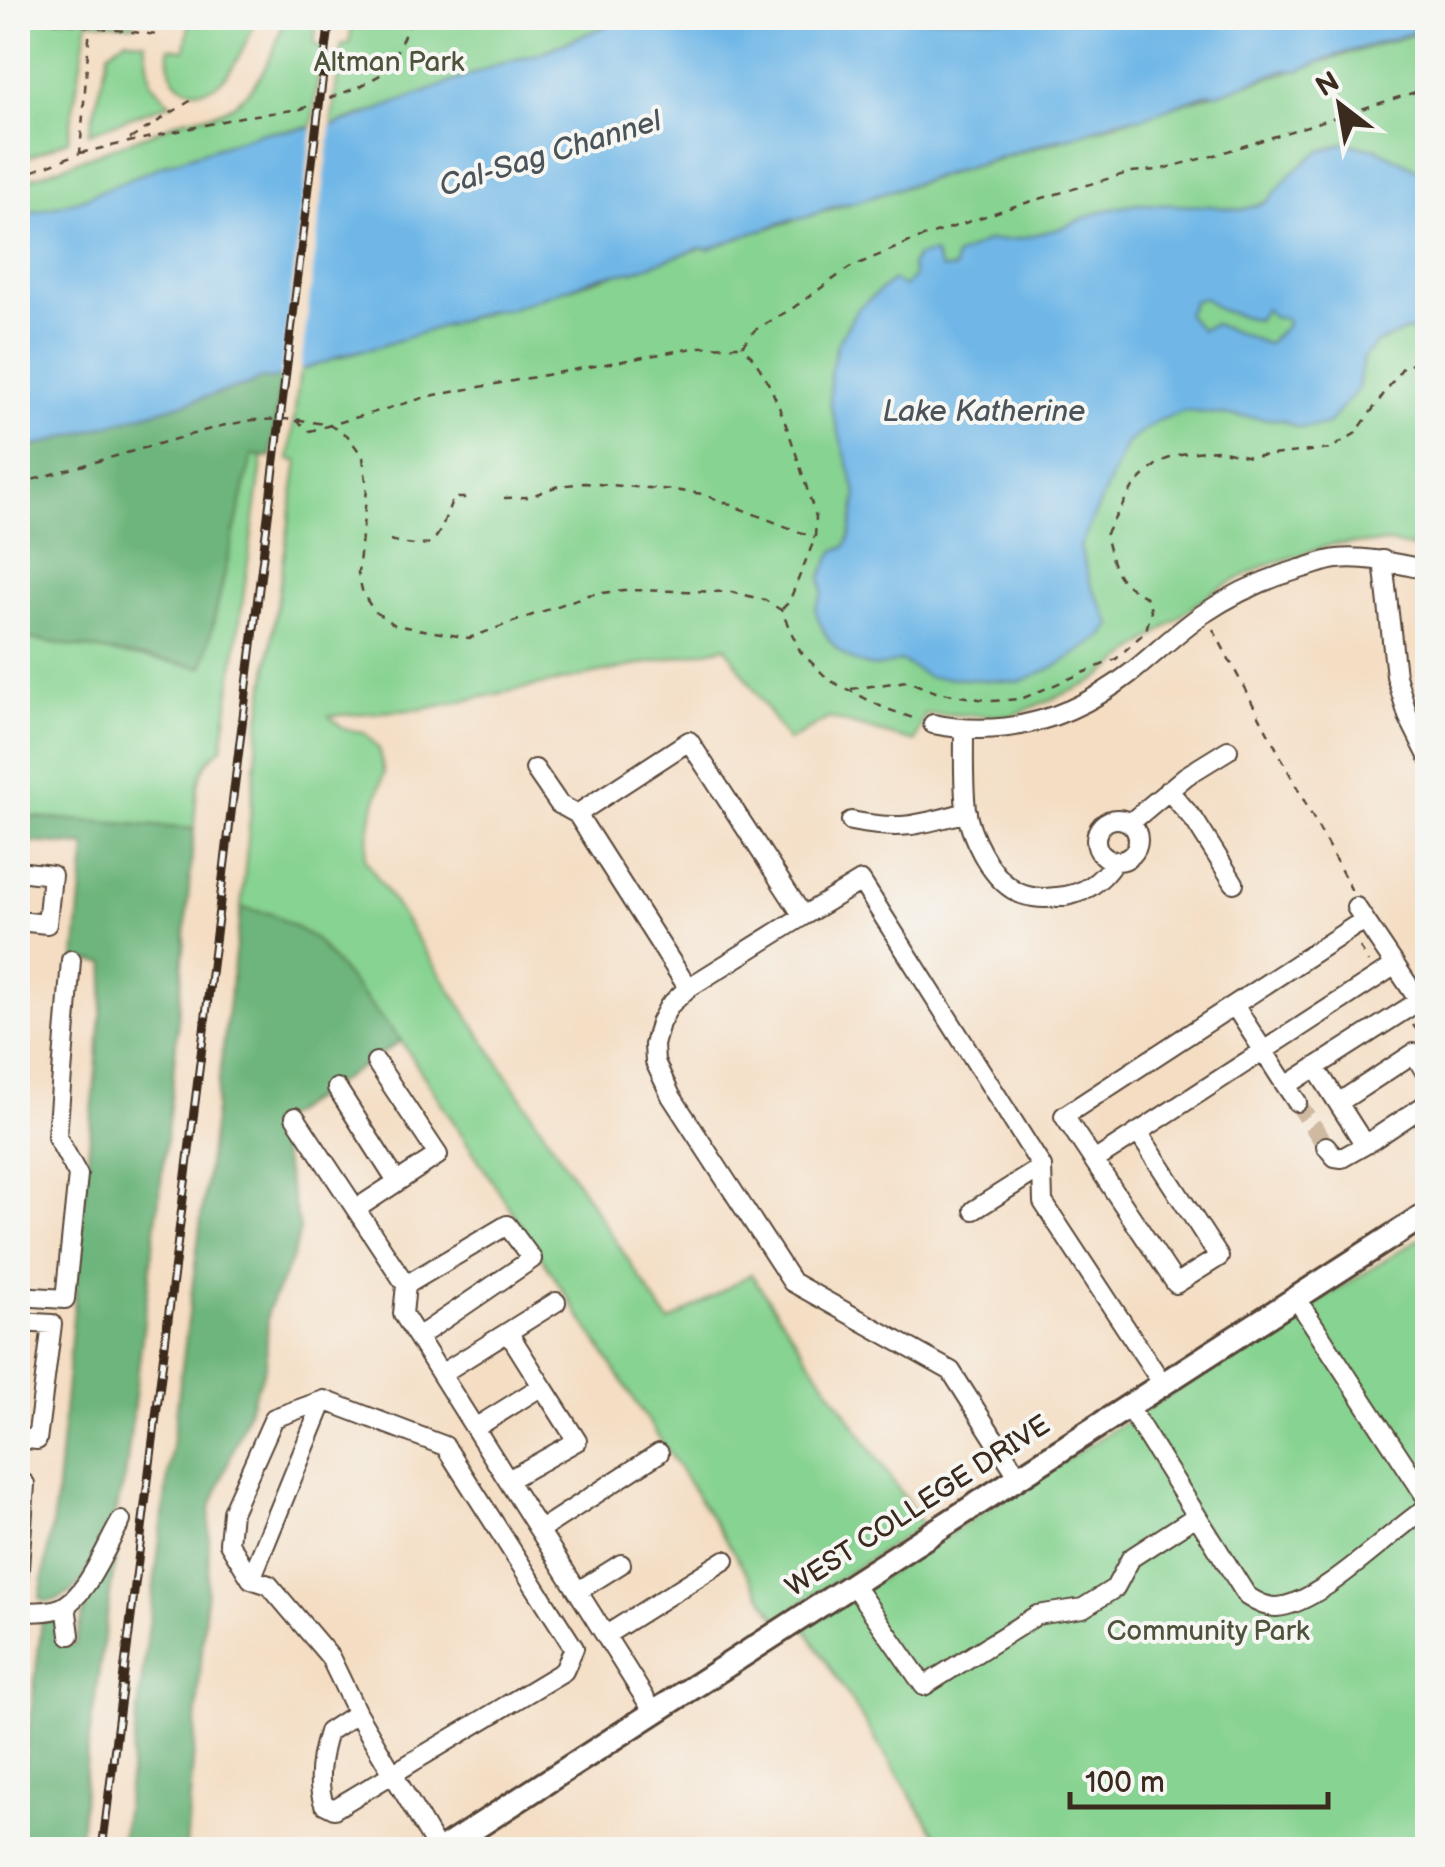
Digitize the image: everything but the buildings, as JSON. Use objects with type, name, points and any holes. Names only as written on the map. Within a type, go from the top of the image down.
[{"type":"main road","name":"WEST COLLEGE DRIVE","points":[[439,1850],[1428,1213]]},
{"type":"street","points":[[932,724],[964,730],[1004,729],[1065,713],[1131,674],[1204,614],[1254,584],[1285,574],[1335,559],[1383,560],[1428,570]]},
{"type":"street","points":[[1383,560],[1396,676],[1408,716],[1426,749]]},
{"type":"street","points":[[964,730],[967,812],[988,862],[1012,890],[1046,898],[1084,892],[1114,862],[1128,859],[1137,848],[1138,835],[1130,824],[1110,820],[1096,835],[1097,850],[1114,862]]},
{"type":"street","points":[[577,814],[689,742],[803,916]]},
{"type":"street","points":[[1130,824],[1168,790],[1228,750]]},
{"type":"street","points":[[535,768],[559,804],[577,814],[688,988]]},
{"type":"street","points":[[1168,790],[1195,821],[1234,883]]},
{"type":"street","points":[[851,820],[884,828],[920,826],[967,812]]},
{"type":"street","points":[[18,871],[52,874],[47,924],[18,921]]},
{"type":"street","points":[[1018,1476],[950,1371],[792,1282],[671,1096],[655,1062],[654,1045],[660,1023],[669,1006],[688,988],[860,882],[1042,1167],[1043,1202],[1162,1384]]},
{"type":"street","points":[[1138,1132],[1219,1257],[1176,1284],[1064,1116],[1234,1005],[1356,914],[1423,1008],[1402,1012],[1286,1086]]},
{"type":"street","points":[[18,1296],[65,1299],[78,1175],[57,1136],[71,960]]},
{"type":"street","points":[[1094,1160],[1394,966]]},
{"type":"street","points":[[1234,1005],[1297,1102]]},
{"type":"street","points":[[1338,1103],[1414,1053],[1428,1077]]},
{"type":"street","points":[[356,1209],[438,1155],[376,1062]]},
{"type":"street","points":[[1315,1067],[1365,1145]]},
{"type":"street","points":[[337,1088],[397,1182]]},
{"type":"street","points":[[1326,1146],[1335,1157],[1342,1158],[1428,1104]]},
{"type":"street","points":[[295,1117],[406,1285],[404,1314],[654,1711]]},
{"type":"street","points":[[974,1210],[1042,1167]]},
{"type":"street","points":[[406,1285],[507,1225],[532,1259],[418,1336]]},
{"type":"street","points":[[1128,1406],[1247,1596],[1271,1607],[1301,1600],[1358,1562],[1428,1503],[1296,1298]]},
{"type":"street","points":[[441,1374],[556,1302]]},
{"type":"street","points":[[18,1322],[52,1324],[37,1440],[18,1438]]},
{"type":"street","points":[[508,1332],[577,1441],[508,1480]]},
{"type":"street","points":[[475,1428],[542,1386]]},
{"type":"street","points":[[251,1579],[324,1400]]},
{"type":"street","points":[[357,1714],[328,1732],[319,1791],[324,1804],[334,1809],[392,1775],[564,1672],[574,1648],[444,1446],[324,1400],[274,1418],[232,1512],[229,1543],[251,1579],[270,1585],[330,1657],[357,1714],[392,1775],[439,1850]]},
{"type":"street","points":[[540,1530],[659,1453]]},
{"type":"street","points":[[18,1484],[24,1484],[18,1582]]},
{"type":"street","points":[[852,1583],[924,1686],[1037,1615],[1083,1608],[1115,1588],[1131,1558],[1196,1516]]},
{"type":"street","points":[[18,1612],[56,1610],[66,1605],[90,1576],[120,1521]]},
{"type":"street","points":[[606,1635],[724,1560]]},
{"type":"street","points":[[578,1590],[621,1564]]},
{"type":"street","points":[[66,1605],[70,1635]]},
{"type":"path","points":[[20,18],[158,35]]},
{"type":"path","points":[[18,177],[80,152],[241,116],[301,109],[361,86],[387,71],[408,25],[417,18]]},
{"type":"path","points":[[460,18],[500,18]]},
{"type":"path","points":[[80,152],[90,26]]},
{"type":"path","points":[[742,346],[755,330],[849,268],[912,241],[1012,207],[1131,172],[1158,170],[1212,156],[1428,88]]},
{"type":"path","points":[[128,140],[190,101]]},
{"type":"path","points":[[295,419],[310,432],[430,396],[699,346],[742,346],[756,359],[786,428],[816,518],[815,538],[789,602],[781,610]]},
{"type":"path","points":[[850,689],[907,682],[979,700],[1022,699],[1116,658],[1146,631],[1151,611],[1148,598],[1131,590],[1116,576],[1105,535],[1134,485],[1159,462],[1181,454],[1219,450],[1250,457],[1330,449],[1356,432],[1403,366],[1425,360],[1428,364]]},
{"type":"path","points":[[18,484],[220,426],[295,419],[330,426],[347,435],[362,457],[367,489],[358,573],[363,594],[374,611],[395,625],[469,638],[588,595],[624,590],[732,592],[765,600],[781,610],[800,651],[829,680],[884,708],[932,724]]},
{"type":"path","points":[[504,498],[529,497],[558,486],[585,482],[703,494],[815,538]]},
{"type":"path","points":[[390,540],[414,547],[427,546],[438,535],[453,498],[468,498]]},
{"type":"path","points":[[1204,614],[1352,891],[1376,977]]},
{"type":"path","points":[[1402,1012],[1428,1044]]},
{"type":"green space","points":[[18,18],[135,18],[134,25],[88,21],[68,140],[18,162]]},
{"type":"green space","points":[[190,18],[258,18],[228,73],[217,84],[202,90],[181,85],[169,66],[169,48],[185,50]]},
{"type":"green space","points":[[285,18],[317,18],[314,45],[322,46],[312,127],[261,133],[79,200],[18,216],[18,183],[178,121],[230,107],[261,74]]},
{"type":"green space","name":"Altman Park","points":[[353,18],[624,18],[541,53],[502,63],[470,78],[331,126],[342,44],[349,44]]},
{"type":"green space","points":[[1427,30],[1427,550],[1387,543],[1334,544],[1264,566],[1212,592],[1095,681],[1012,716],[925,714],[915,742],[829,718],[788,741],[726,647],[424,709],[329,716],[344,729],[364,732],[379,749],[384,774],[365,859],[669,1322],[751,1274],[923,1525],[777,1619],[401,1041],[314,938],[272,914],[241,908],[260,720],[298,461],[289,460],[300,369]]},
{"type":"green space","points":[[126,39],[145,42],[151,83],[171,103],[89,133],[109,51]]},
{"type":"green space","points":[[281,376],[271,457],[252,455],[203,667],[18,637],[18,451],[261,378]]},
{"type":"green space","points":[[252,455],[263,456],[222,748],[201,774],[194,829],[18,816],[18,637],[203,667]]},
{"type":"green space","points":[[18,816],[194,829],[172,1090],[125,1478],[108,1533],[89,1571],[62,1597],[45,1602],[40,1598],[56,1500],[106,963],[75,959],[86,846],[18,841]]},
{"type":"green space","points":[[241,908],[272,914],[314,938],[401,1041],[274,1124],[300,1230],[268,1310],[266,1365],[210,1509],[186,1849],[120,1850]]},
{"type":"green space","name":"Community Park","points":[[1427,1234],[1427,1849],[945,1849],[805,1628],[1015,1491]]},
{"type":"green space","points":[[117,1547],[87,1754],[79,1849],[18,1850],[42,1620],[58,1620],[63,1645],[75,1644],[90,1592]]},
{"type":"water","name":"Cal-Sag Channel","points":[[624,18],[1427,18],[1427,29],[1334,56],[1299,71],[1284,70],[1141,118],[1121,120],[792,219],[708,249],[700,248],[634,271],[602,276],[509,309],[492,310],[272,379],[261,378],[18,451],[18,216],[79,200],[166,164],[261,133],[331,126],[357,118],[502,63],[541,53]]},
{"type":"water","name":"Lake Katherine","points":[[1345,143],[1377,149],[1427,175],[1427,334],[1408,330],[1377,343],[1363,358],[1358,389],[1327,425],[1299,428],[1281,420],[1185,411],[1157,421],[1127,443],[1080,547],[1090,583],[1112,625],[1102,637],[1057,666],[1019,682],[928,677],[901,661],[873,667],[840,652],[822,629],[815,609],[823,593],[821,577],[834,551],[845,547],[850,536],[857,495],[830,403],[830,375],[837,344],[857,309],[893,280],[904,287],[914,276],[911,265],[917,256],[934,253],[941,269],[954,269],[955,257],[987,241],[1017,239],[1058,229],[1101,211],[1137,204],[1241,210],[1267,202],[1292,173],[1318,152]],"holes":[[[1204,298],[1220,310],[1257,320],[1265,309],[1273,317],[1286,319],[1287,325],[1267,344],[1214,324],[1201,330],[1187,314],[1193,301]]]},
{"type":"pier","points":[[332,120],[300,374],[280,381],[313,123]]},
{"type":"tunnel","points":[[1297,1102],[1326,1146]]},
{"type":"railway","points":[[102,1850],[330,18]]}]
